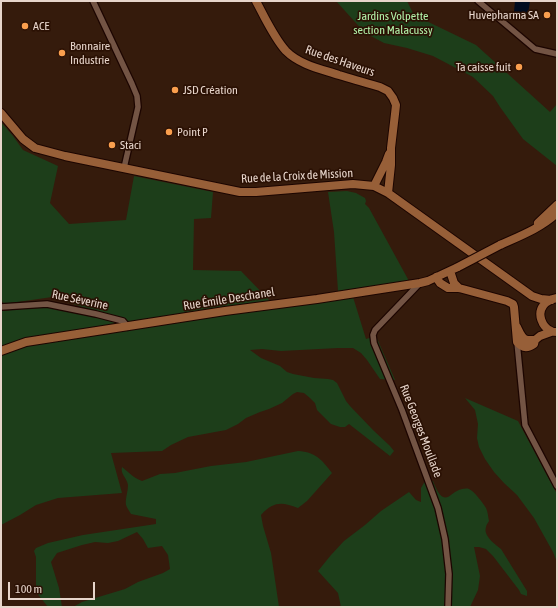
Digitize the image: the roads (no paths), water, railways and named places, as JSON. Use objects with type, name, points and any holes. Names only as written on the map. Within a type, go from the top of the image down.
[{"type":"main road","name":"Rue des Haveurs","points":[[256,1],[278,41],[286,51],[306,64],[380,87],[388,91],[393,98],[396,105],[388,193]]},
{"type":"main road","name":"Rue de la Croix de Mission","points":[[1,113],[22,139],[35,148],[65,156],[240,192],[353,184],[374,186],[388,193],[532,296]]},
{"type":"main road","name":"Rue des Haveurs","points":[[374,186],[391,148]]},
{"type":"main road","points":[[528,232],[557,205]]},
{"type":"main road","points":[[528,232],[541,225],[557,213]]},
{"type":"main road","name":"Rue Émile Deschanel","points":[[1,350],[26,342],[420,283],[454,269],[528,232]]},
{"type":"main road","points":[[454,269],[454,283],[459,288]]},
{"type":"main road","points":[[436,277],[440,283],[448,288],[459,288],[513,304],[517,342],[524,348],[534,344],[544,325]]},
{"type":"main road","points":[[532,296],[541,299],[554,299]]},
{"type":"main road","points":[[532,296],[541,311]]},
{"type":"main road","points":[[554,299],[544,305],[541,311],[541,317],[544,325],[554,332]]},
{"type":"main road","points":[[515,323],[520,334],[524,339],[528,340],[554,332]]},
{"type":"street","points":[[93,1],[137,96],[138,107],[124,168]]},
{"type":"street","points":[[478,1],[535,50],[557,54]]},
{"type":"street","name":"Rue Georges Moullade","points":[[420,283],[375,330],[373,335],[374,343],[402,410],[438,508],[445,539],[449,574],[448,607]]},
{"type":"street","name":"Rue Séverine","points":[[1,307],[47,304],[123,321],[128,327]]},
{"type":"street","points":[[517,342],[525,425],[557,486]]},
{"type":"water","points":[[515,1],[530,1],[528,14],[514,12]]},
{"type":"place","name":"Huvepharma SA","points":[[547,15]]},
{"type":"place","name":"ACE","points":[[25,26]]},
{"type":"place","name":"Bonnaire Industrie","points":[[62,53]]},
{"type":"place","name":"Ta caisse fuit","points":[[519,67]]},
{"type":"place","name":"JSD Création","points":[[175,90]]},
{"type":"place","name":"Point P","points":[[169,132]]},
{"type":"place","name":"Staci","points":[[112,145]]},
{"type":"park label","name":"Jardins Volpette section Malacussy","points":[[393,23]]}]
